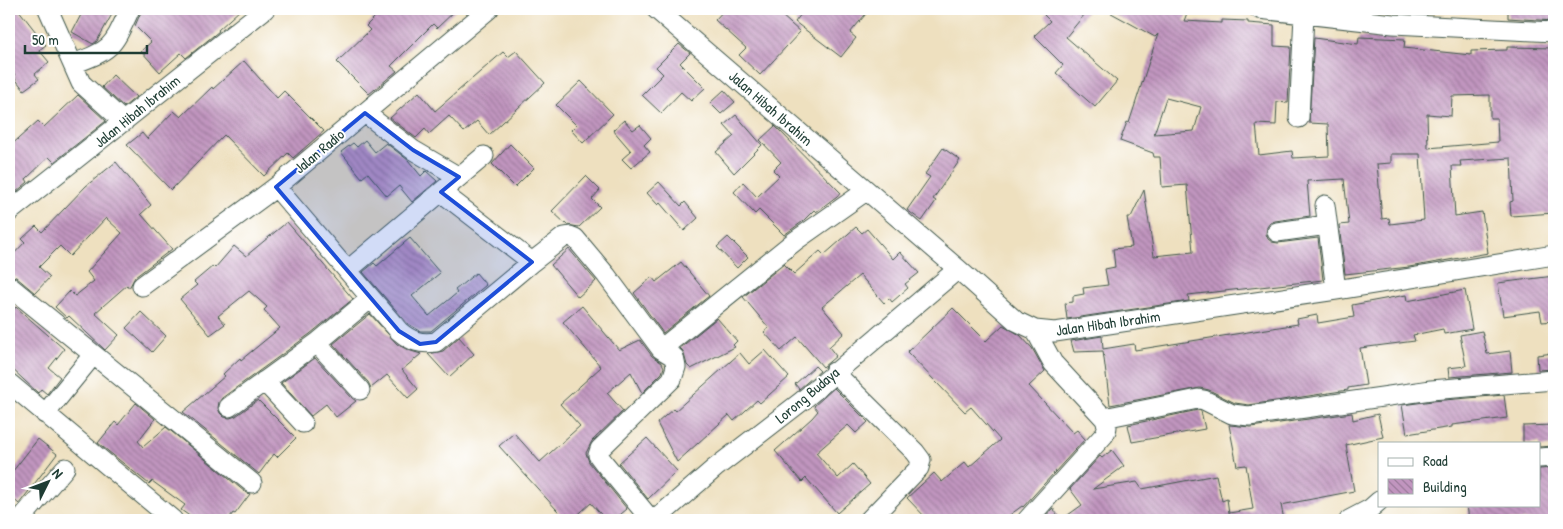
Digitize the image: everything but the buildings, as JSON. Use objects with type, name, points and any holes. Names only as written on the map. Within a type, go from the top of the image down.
[{"type":"street","points":[[48,9],[81,83],[124,122]]},
{"type":"street","points":[[72,64],[98,55],[108,49],[116,40],[130,9]]},
{"type":"street","name":"Jalan Hibah Ibrahim","points":[[9,212],[265,9]]},
{"type":"street","name":"Jalan Radio","points":[[142,286],[276,187],[489,9]]},
{"type":"street","name":"Jalan Hibah Ibrahim","points":[[656,9],[958,268],[1016,321],[1035,330],[1055,332],[1554,255]]},
{"type":"street","points":[[1259,9],[1304,15],[1393,16],[1554,32]]},
{"type":"street","points":[[1299,118],[1304,15]]},
{"type":"street","points":[[366,113],[413,150],[459,177]]},
{"type":"street","points":[[348,270],[484,156]]},
{"type":"street","points":[[276,187],[399,331],[409,339],[420,344],[436,342],[564,237],[570,236],[575,238],[606,275],[661,349],[674,357],[676,367],[672,379],[600,449],[598,455],[652,520]]},
{"type":"street","points":[[661,349],[795,241],[866,191]]},
{"type":"street","points":[[441,192],[532,262]]},
{"type":"street","points":[[1325,205],[1336,290]]},
{"type":"street","points":[[1276,232],[1327,225]]},
{"type":"street","name":"Lorong Budaya","points":[[655,520],[716,468],[802,401],[958,268]]},
{"type":"street","points":[[9,286],[252,483]]},
{"type":"street","points":[[229,406],[317,343],[371,298]]},
{"type":"street","points":[[1027,520],[1104,435],[1108,424],[1053,363],[1035,330]]},
{"type":"street","points":[[317,343],[360,390]]},
{"type":"street","points":[[44,414],[93,355]]},
{"type":"street","points":[[834,372],[921,460],[920,468],[869,520]]},
{"type":"street","points":[[1104,418],[1198,399],[1204,400],[1232,414],[1249,416],[1431,390],[1554,380]]},
{"type":"street","points":[[264,381],[303,422]]},
{"type":"street","points":[[9,383],[173,520]]},
{"type":"street","points":[[1540,458],[1554,457]]},
{"type":"street","points":[[20,520],[66,468]]},
{"type":"street","points":[[1349,520],[1370,509],[1378,502]]},
{"type":"highlighted area","points":[[365,113],[413,150],[459,177],[441,192],[532,262],[436,342],[420,344],[399,331],[276,187]]}]
